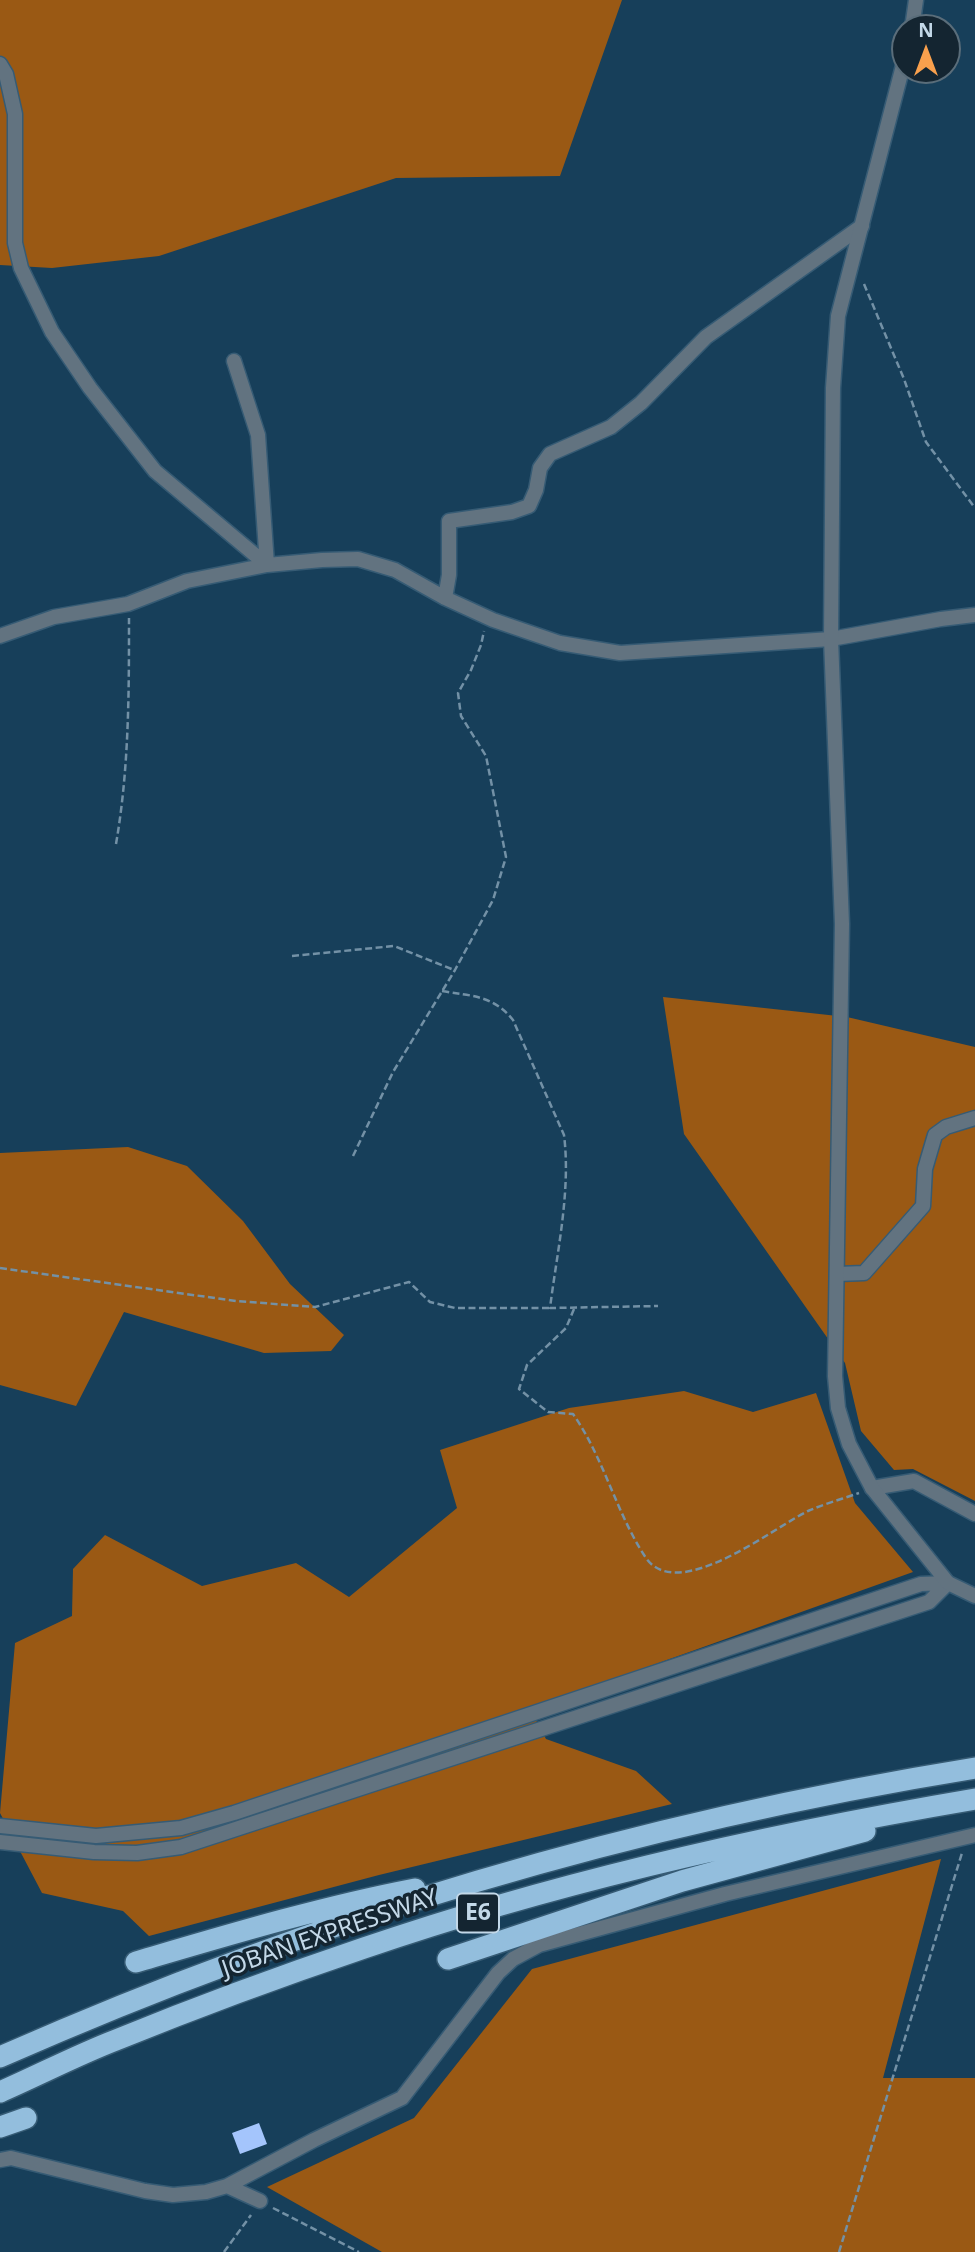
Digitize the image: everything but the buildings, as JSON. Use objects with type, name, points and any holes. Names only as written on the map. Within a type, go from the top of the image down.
[{"type":"highway","name":"JOBAN EXPRESSWAY","points":[[0,2057],[108,2009],[219,1968],[384,1910],[524,1867],[752,1811],[859,1788],[975,1768]]},
{"type":"highway","name":"JOBAN EXPRESSWAY","points":[[0,2091],[114,2040],[227,1997],[366,1947],[522,1899],[750,1842],[975,1799]]},
{"type":"highway","points":[[449,1959],[682,1881],[975,1799]]},
{"type":"highway","points":[[136,1962],[378,1896],[524,1867]]},
{"type":"highway","points":[[0,2127],[26,2118]]},
{"type":"street","points":[[0,64],[9,83],[15,114],[15,243],[21,268],[52,332],[90,388],[155,471],[267,565]]},
{"type":"street","points":[[898,84],[838,316],[832,388],[831,639],[842,924],[835,1376],[838,1408],[849,1444],[872,1488],[948,1583],[975,1596]]},
{"type":"street","points":[[445,598],[449,575],[449,521],[512,512],[529,506],[540,468],[551,454],[611,427],[641,402],[706,337],[862,226]]},
{"type":"street","points":[[234,361],[258,435],[267,565]]},
{"type":"street","points":[[0,636],[54,617],[128,604],[187,581],[267,565],[322,559],[358,559],[395,570],[445,598],[487,617],[560,643],[620,653],[831,639],[975,615]]},
{"type":"street","points":[[837,1274],[864,1273],[923,1206],[925,1170],[935,1135],[946,1127],[975,1118]]},
{"type":"street","points":[[872,1488],[914,1481],[975,1514]]},
{"type":"street","points":[[0,1826],[96,1836],[181,1828],[234,1813],[922,1584],[948,1583]]},
{"type":"street","points":[[0,1842],[94,1852],[136,1853],[181,1847],[929,1602],[948,1583]]},
{"type":"street","points":[[0,2160],[11,2158],[145,2191],[173,2195],[206,2192],[227,2186],[402,2098],[498,1973],[513,1959],[539,1945],[725,1894],[971,1836]]},
{"type":"street","points":[[227,2186],[260,2202]]},
{"type":"path","points":[[852,257],[904,380],[926,442],[975,508]]},
{"type":"path","points":[[116,844],[124,800],[129,730],[128,604]]},
{"type":"path","points":[[353,1156],[393,1072],[456,970],[494,900],[506,857],[486,756],[461,716],[458,694],[481,645],[487,617]]},
{"type":"path","points":[[292,956],[394,946],[456,970]]},
{"type":"path","points":[[442,991],[490,1000],[503,1008],[513,1020],[564,1135],[565,1181],[550,1308]]},
{"type":"path","points":[[0,1268],[236,1301],[315,1307],[409,1282],[430,1302],[455,1308],[659,1307]]},
{"type":"path","points":[[574,1309],[566,1328],[527,1365],[519,1389],[548,1412],[573,1414],[585,1432],[607,1484],[648,1561],[671,1574],[707,1569],[809,1511],[872,1488]]},
{"type":"path","points":[[839,2252],[971,1836]]},
{"type":"path","points":[[224,2252],[260,2202],[359,2252]]},
{"type":"shaded area","points":[[0,0],[622,0],[560,176],[396,178],[159,256],[52,268],[0,265]]},
{"type":"shaded area","points":[[663,997],[847,1017],[975,1047],[975,1501],[913,1469],[894,1470],[861,1431],[845,1363],[684,1134]]},
{"type":"shaded area","points":[[128,1147],[187,1166],[243,1221],[290,1284],[344,1335],[331,1351],[264,1353],[124,1312],[76,1406],[0,1385],[0,1153]]},
{"type":"shaded area","points":[[684,1391],[753,1412],[816,1393],[855,1503],[913,1572],[530,1709],[546,1739],[636,1771],[672,1804],[379,1875],[149,1936],[123,1911],[42,1893],[0,1813],[15,1643],[72,1616],[73,1569],[105,1535],[202,1586],[296,1563],[349,1597],[457,1508],[440,1450],[569,1408]]},
{"type":"shaded area","points":[[941,1859],[883,2078],[975,2078],[975,2252],[382,2252],[267,2187],[414,2118],[532,1969]]}]
